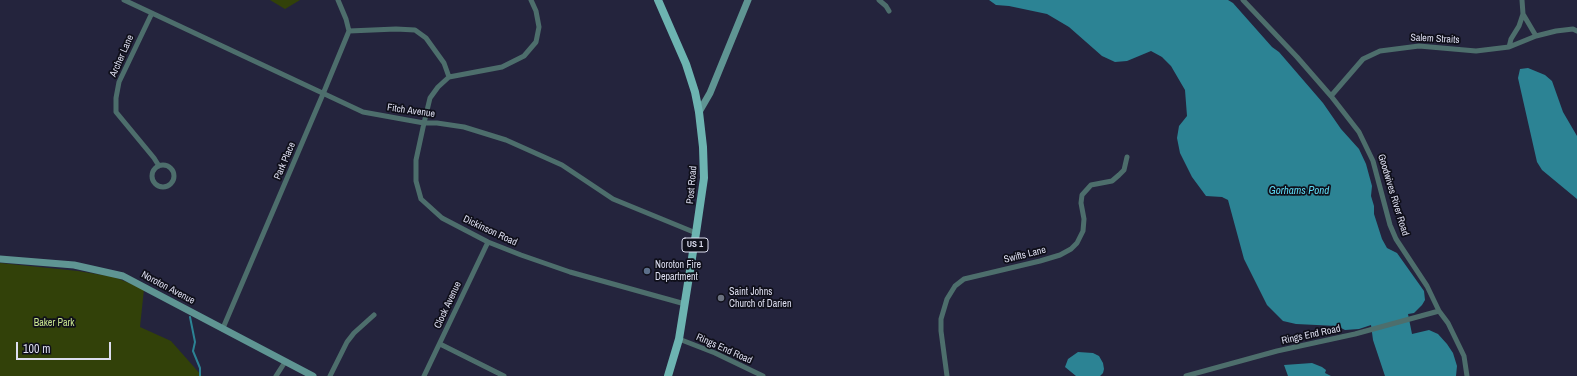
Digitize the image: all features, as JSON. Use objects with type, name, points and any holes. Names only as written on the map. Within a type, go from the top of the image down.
[{"type":"main road","name":"Post Road","points":[[658,0],[686,64],[699,112],[704,147],[704,178],[685,304],[678,339],[668,376]]},
{"type":"main road","points":[[699,112],[710,93],[748,0]]},
{"type":"main road","name":"Noroton Avenue","points":[[0,259],[74,265],[123,276],[313,376]]},
{"type":"street","name":"Fitch Avenue","points":[[124,0],[363,112],[424,123],[437,123],[464,127],[506,140],[562,165],[613,199],[696,233]]},
{"type":"street","points":[[338,0],[349,31],[396,29],[415,30],[426,38],[444,63],[449,77],[502,67],[524,56],[536,42],[539,28],[536,11],[531,0]]},
{"type":"street","points":[[878,0],[886,6],[889,11]]},
{"type":"street","name":"Goodwives River Road","points":[[1243,0],[1276,33],[1360,132],[1373,161],[1390,225],[1396,239],[1428,286],[1439,311],[1448,322],[1464,356],[1467,376]]},
{"type":"street","points":[[1509,46],[1523,14],[1522,0]]},
{"type":"street","name":"Archer Lane","points":[[152,13],[119,82],[116,98],[116,112],[159,166]]},
{"type":"street","points":[[1523,14],[1536,36]]},
{"type":"street","name":"Salem Straits","points":[[1331,96],[1363,59],[1380,51],[1419,46],[1476,51],[1509,46],[1556,30],[1573,29],[1577,31]]},
{"type":"street","name":"Park Place","points":[[223,328],[349,31]]},
{"type":"street","name":"Dickinson Road","points":[[449,77],[438,86],[430,98],[424,123],[416,160],[416,181],[421,199],[442,218],[488,242],[570,272],[685,304]]},
{"type":"street","name":"Swifts Lane","points":[[947,376],[941,331],[942,319],[947,299],[955,286],[964,279],[1040,261],[1060,255],[1071,249],[1077,243],[1083,231],[1084,219],[1081,203],[1082,194],[1091,185],[1112,181],[1124,170],[1127,157]]},
{"type":"street","name":"Archer Lane","points":[[159,166],[168,166],[174,172],[174,180],[168,187],[160,187],[153,181],[153,172],[159,166]]},
{"type":"street","name":"Clock Avenue","points":[[424,376],[488,242]]},
{"type":"street","name":"Rings End Road","points":[[1186,376],[1277,351],[1355,334],[1439,311]]},
{"type":"street","points":[[330,376],[347,342],[354,333],[374,315]]},
{"type":"street","name":"Rings End Road","points":[[678,339],[763,376]]},
{"type":"street","points":[[440,344],[504,376]]},
{"type":"street","points":[[276,376],[285,362]]},
{"type":"green space","points":[[270,0],[300,0],[285,9]]},
{"type":"green space","name":"Baker Park","points":[[0,263],[78,271],[114,277],[144,289],[140,327],[171,341],[202,376],[0,376]]},
{"type":"water","name":"Gorhams Pond","points":[[989,0],[1228,0],[1233,3],[1272,47],[1279,52],[1323,103],[1341,129],[1359,149],[1366,164],[1372,186],[1371,196],[1374,206],[1374,214],[1382,239],[1387,248],[1397,253],[1424,291],[1425,300],[1422,305],[1414,313],[1408,314],[1412,334],[1429,330],[1438,334],[1453,353],[1457,366],[1456,376],[1385,376],[1373,340],[1371,325],[1359,329],[1345,330],[1337,326],[1296,324],[1283,321],[1267,305],[1244,259],[1228,200],[1222,197],[1206,196],[1192,177],[1180,153],[1177,138],[1179,126],[1187,116],[1185,90],[1171,66],[1162,57],[1151,51],[1127,61],[1115,62],[1102,56],[1069,27],[1047,14],[1009,6],[996,5]]},
{"type":"water","points":[[1528,68],[1545,75],[1552,81],[1563,112],[1577,136],[1577,199],[1542,170],[1537,162],[1518,78],[1520,69]]},
{"type":"water","points":[[1078,352],[1093,353],[1099,356],[1103,363],[1103,373],[1100,376],[1076,376],[1065,367],[1068,359]]},
{"type":"water","points":[[1312,363],[1322,367],[1326,370],[1325,373],[1331,376],[1288,376],[1284,365]]},
{"type":"waterway","points":[[190,317],[195,342],[193,351],[200,368],[200,376]]},
{"type":"place","name":"Noroton Fire Department","points":[[647,271]]},
{"type":"place","name":"Saint Johns Church of Darien","points":[[721,298]]}]
